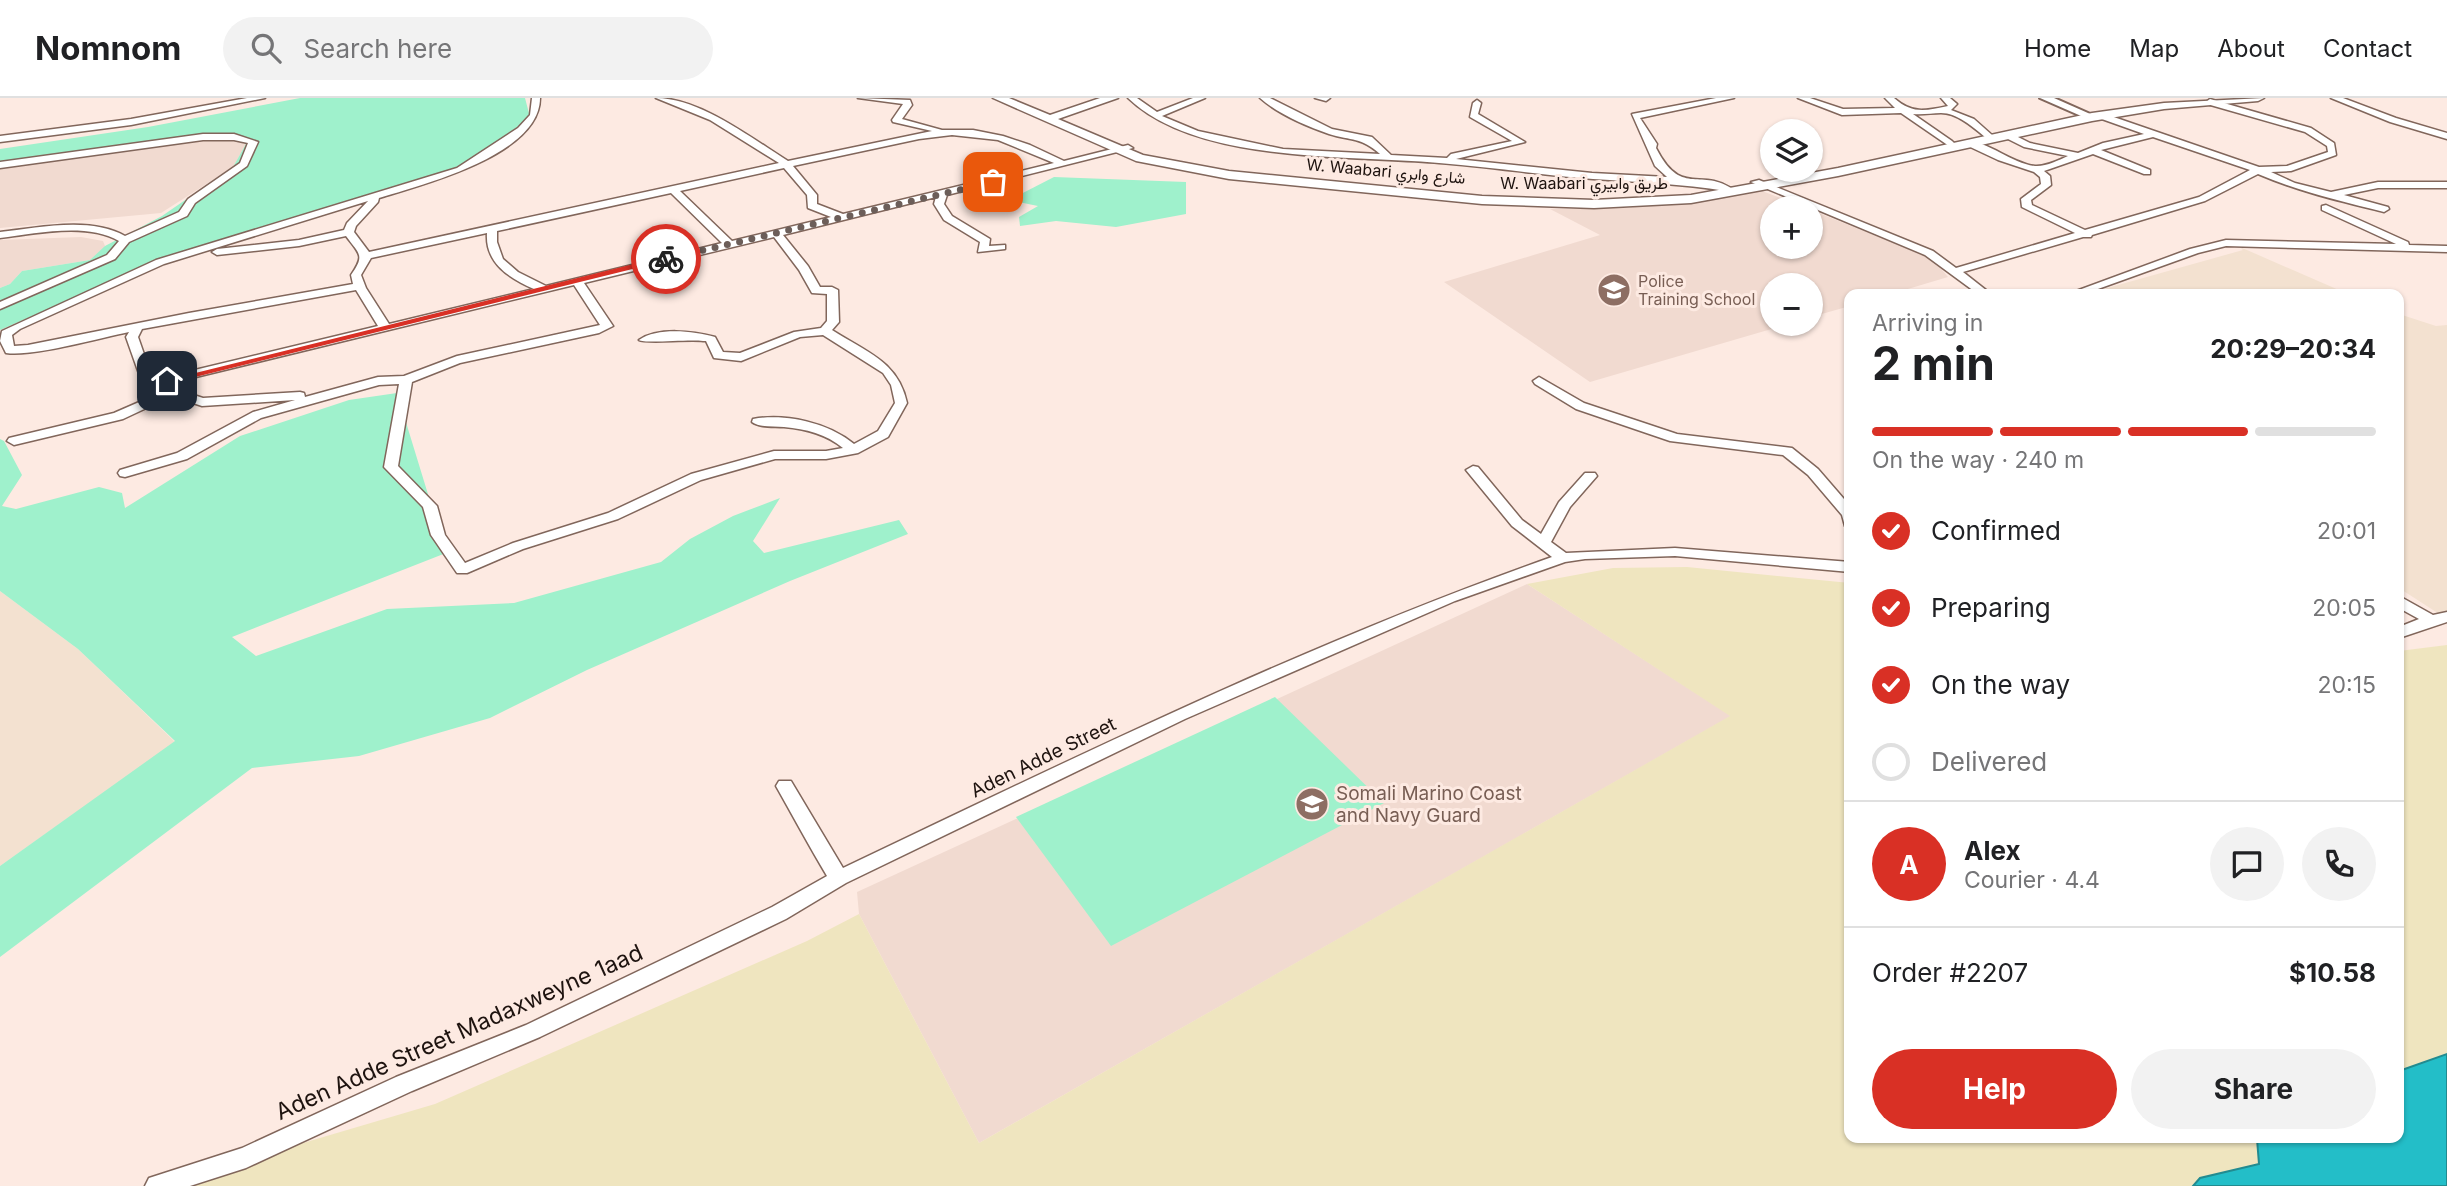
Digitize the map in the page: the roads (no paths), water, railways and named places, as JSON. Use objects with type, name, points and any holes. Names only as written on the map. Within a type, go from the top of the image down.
[{"type":"main road","name":"W. Waabari طريق وابيري","points":[[999,98],[1163,163],[1287,183],[1536,204],[1668,201],[1969,143],[2093,116],[2216,100],[2258,98]]},
{"type":"main road","name":"W. Waabari شارع وابري","points":[[1014,98],[1123,149],[1171,160],[1266,176],[1523,198],[1618,199],[1762,184],[1988,135],[2093,116]]},
{"type":"main road","points":[[1055,116],[1112,98]]},
{"type":"street","points":[[0,139],[131,122],[261,98]]},
{"type":"street","points":[[358,286],[189,316],[28,349],[10,350],[5,340],[6,333],[52,322],[160,262],[379,196],[475,163],[534,115],[536,98]]},
{"type":"street","points":[[660,98],[713,118],[786,164],[812,195],[813,206],[841,217]]},
{"type":"street","points":[[862,98],[907,102],[908,105],[895,120],[1005,140],[1063,164]]},
{"type":"street","points":[[1132,98],[1155,116],[1195,133],[1283,152],[1449,161],[1454,156],[1520,142],[1473,115],[1477,103]]},
{"type":"street","points":[[1155,116],[1201,98]]},
{"type":"street","points":[[1264,98],[1316,126],[1356,139],[1368,139],[1390,159]]},
{"type":"street","points":[[1320,98],[1326,98]]},
{"type":"street","points":[[1677,180],[1660,166],[1651,148],[1652,144],[1635,117],[1730,98]]},
{"type":"street","points":[[1802,98],[1842,112],[1945,111],[1971,121],[1988,135]]},
{"type":"street","points":[[1889,98],[1950,143]]},
{"type":"street","points":[[1945,98],[1953,104],[1945,111]]},
{"type":"street","points":[[2045,98],[2258,170],[2272,178],[2329,196],[2384,209]]},
{"type":"street","points":[[2335,98],[2393,120],[2447,136]]},
{"type":"street","points":[[1953,272],[2202,199],[2258,170],[2288,170],[2333,153],[2331,145],[2308,130],[2216,100]]},
{"type":"street","points":[[366,256],[675,191],[786,164],[950,132]]},
{"type":"street","points":[[2037,170],[2092,150],[2154,134]]},
{"type":"street","points":[[2007,135],[2027,145],[2078,156]]},
{"type":"street","points":[[0,165],[203,137],[234,137],[253,142],[244,164],[191,201],[183,214],[124,240]]},
{"type":"street","points":[[1969,143],[2001,158],[2037,170],[2045,176],[2046,184],[2026,199],[2027,207],[2087,234]]},
{"type":"street","points":[[149,385],[1123,149]]},
{"type":"street","points":[[2092,150],[2147,172]]},
{"type":"street","points":[[1438,160],[1592,176],[1677,180],[1726,188]]},
{"type":"street","points":[[1762,184],[1929,253],[1980,289]]},
{"type":"street","points":[[2329,196],[2378,185],[2447,185]]},
{"type":"street","points":[[675,191],[728,243]]},
{"type":"street","points":[[942,194],[939,204],[948,218],[986,241],[982,250],[1001,247]]},
{"type":"street","points":[[349,232],[351,225],[379,196]]},
{"type":"street","points":[[2326,208],[2370,230],[2416,248]]},
{"type":"street","points":[[0,234],[85,230],[110,233],[124,240]]},
{"type":"street","points":[[492,230],[490,241],[500,264],[513,276],[544,289]]},
{"type":"street","points":[[186,255],[299,243],[349,232]]},
{"type":"street","points":[[349,232],[366,256]]},
{"type":"street","points":[[776,233],[811,277],[816,292],[832,290],[833,322],[825,331]]},
{"type":"street","points":[[0,306],[111,257],[123,245],[124,240]]},
{"type":"street","points":[[2088,289],[2194,251],[2226,243],[2447,249]]},
{"type":"street","points":[[366,256],[363,267],[356,275],[358,286],[377,310],[384,326]]},
{"type":"street","points":[[124,473],[191,452],[213,437],[257,415],[378,382],[406,380],[457,360],[599,330],[607,326],[577,281]]},
{"type":"street","points":[[52,322],[64,342]]},
{"type":"street","points":[[136,329],[132,337],[149,385],[169,393],[202,402],[293,395],[319,398]]},
{"type":"street","points":[[406,380],[391,467],[430,506],[438,535],[462,570],[518,546],[613,516],[696,477],[774,455],[827,454],[853,450],[883,433],[901,402],[897,385],[888,371],[825,331],[798,334],[741,357],[718,355],[711,339],[699,336],[672,335],[645,340]]},
{"type":"street","points":[[1539,381],[1580,406],[1675,438],[1787,451],[1827,487],[1844,508]]},
{"type":"street","points":[[14,441],[118,416],[169,393]]},
{"type":"street","points":[[758,422],[784,422],[821,430],[839,436],[853,450]]},
{"type":"street","points":[[1473,470],[1517,523],[1563,558]]},
{"type":"street","points":[[1544,541],[1564,505],[1590,476]]},
{"type":"street","name":"Aden Adde Street","points":[[779,913],[839,878],[1179,715],[1450,598],[1563,558],[1675,552],[1844,566]]},
{"type":"street","points":[[2404,603],[2439,619]]},
{"type":"street","points":[[2404,631],[2439,619]]},
{"type":"street","points":[[785,786],[804,816],[810,833],[839,878]]},
{"type":"street","name":"Aden Adde Street Madaxweyne 1aad","points":[[157,1186],[246,1157],[404,1084],[533,1031],[779,913]]},
{"type":"water","points":[[2447,1054],[2447,1186],[2193,1186],[2200,1178],[2259,1164],[2257,1143],[2404,1143],[2404,1069]]},
{"type":"place","name":"Police Training School","points":[[1614,290]]},
{"type":"place","name":"Somali Marino Coast and Navy Guard","points":[[1312,804]]}]
